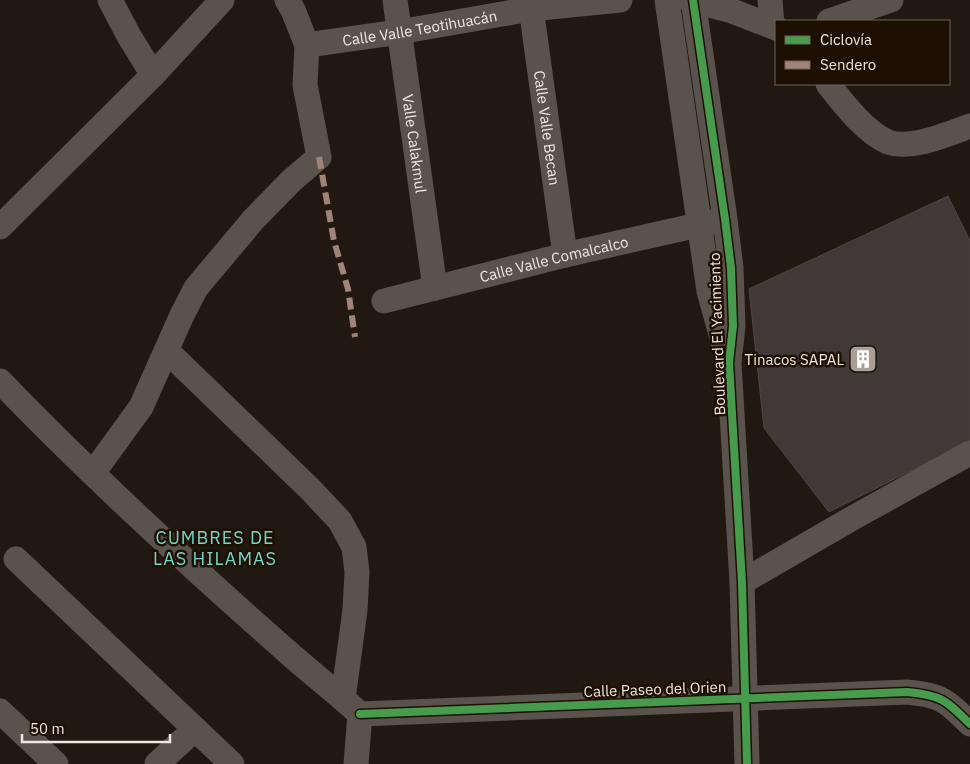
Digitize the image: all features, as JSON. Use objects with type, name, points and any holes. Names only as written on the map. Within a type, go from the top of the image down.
[{"type":"street","points":[[110,0],[129,36],[154,75]]},
{"type":"street","points":[[5,213],[154,75],[222,0]]},
{"type":"street","points":[[93,473],[141,407],[196,288],[253,220],[291,181],[319,157],[305,85],[307,44],[287,0]]},
{"type":"street","name":"Valle Calakmul","points":[[395,0],[435,288]]},
{"type":"street","name":"Calle Valle Teotihuacán","points":[[307,44],[399,32],[531,4],[620,0]]},
{"type":"street","name":"Boulevard El Yacimiento","points":[[667,0],[709,291],[718,330],[729,363]]},
{"type":"street","points":[[692,0],[774,26],[770,0]]},
{"type":"street","name":"Boulevard El Yacimiento","points":[[692,0],[726,219],[733,301],[733,326],[729,363],[742,582],[747,764]]},
{"type":"street","points":[[832,20],[891,0]]},
{"type":"street","name":"Calle Valle Becan","points":[[531,4],[565,255]]},
{"type":"street","points":[[829,85],[850,111],[871,131],[889,142],[908,144],[930,140],[970,126]]},
{"type":"street","name":"Calle Valle Comalcalco","points":[[384,301],[565,255],[726,219]]},
{"type":"street","points":[[166,351],[334,514],[340,521],[354,547],[357,572],[352,706],[356,764]]},
{"type":"street","points":[[0,381],[93,473],[278,644],[352,706]]},
{"type":"street","points":[[742,582],[858,514],[970,452]]},
{"type":"street","points":[[16,559],[232,764]]},
{"type":"street","name":"Calle Paseo del Orien","points":[[352,706],[746,699],[907,692],[940,698],[970,724]]},
{"type":"street","points":[[0,711],[56,764]]},
{"type":"street","points":[[156,764],[195,730]]},
{"type":"building","name":"Tinacos SAPAL","points":[[948,196],[970,241],[970,441],[829,512],[764,428],[749,289]]},
{"type":"marked path","points":[[319,157],[334,241],[348,289],[355,337]]},
{"type":"cycle path","points":[[693,0],[731,268],[733,326],[729,363],[742,582],[747,764]]},
{"type":"cycle path","points":[[360,714],[907,692],[928,695],[942,700],[955,709],[970,724]]},
{"type":"place","name":"Tinacos SAPAL","points":[[863,359]]},
{"type":"district","name":"CUMBRES DE LAS HILAMAS","points":[[215,547]]}]
